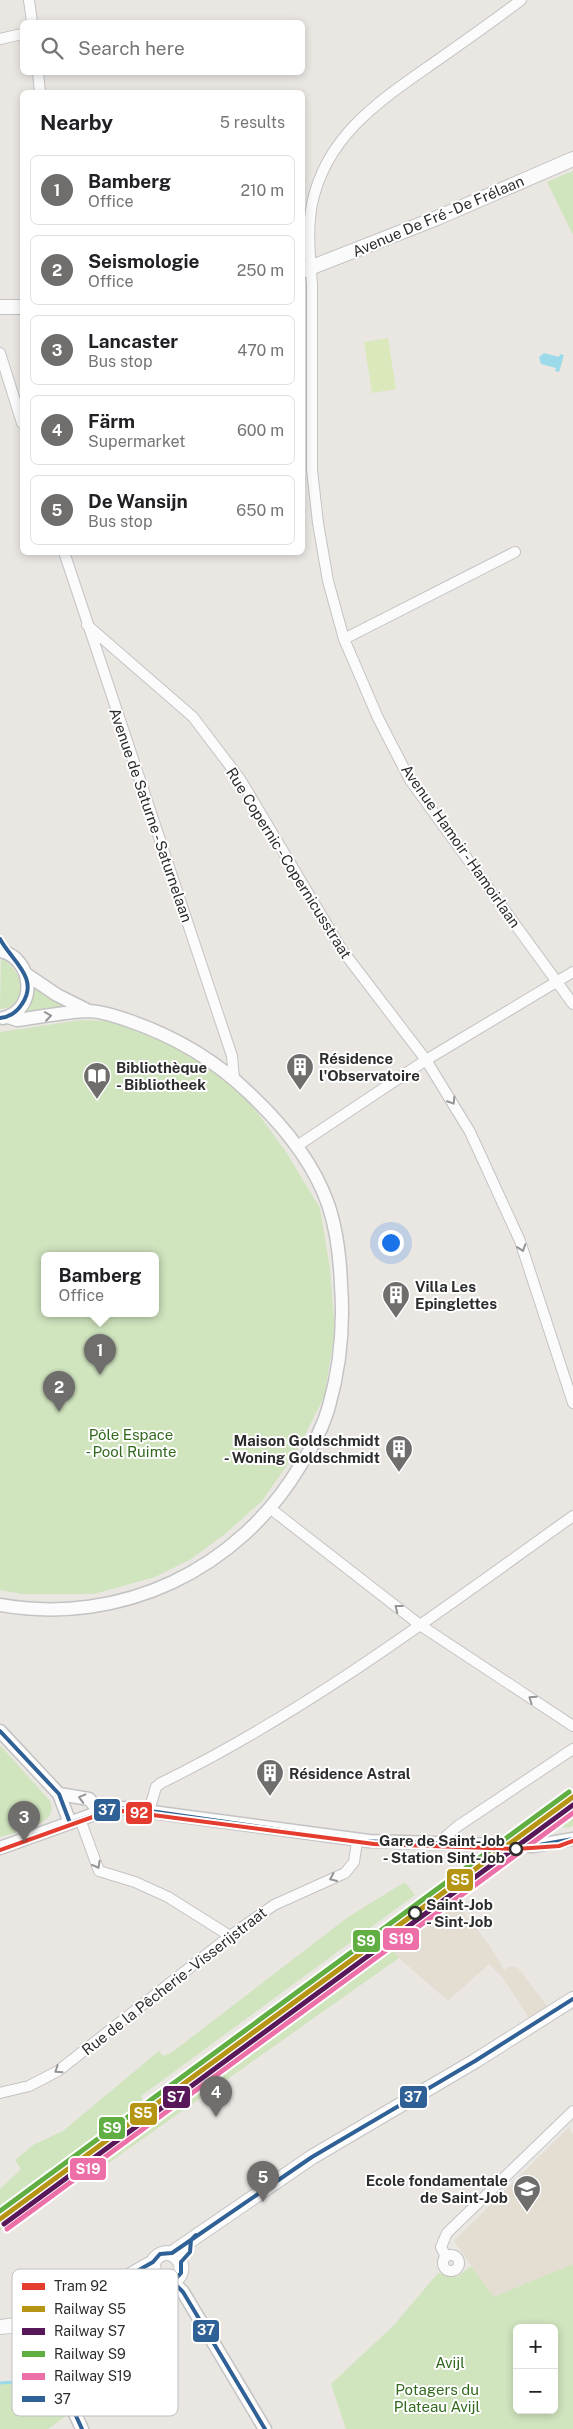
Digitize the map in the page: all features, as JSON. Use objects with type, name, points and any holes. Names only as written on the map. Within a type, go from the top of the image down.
[{"type":"main road","name":"Avenue De Fré - De Frélaan","points":[[307,270],[573,159]]},
{"type":"main road","points":[[0,307],[20,307]]},
{"type":"main road","points":[[176,2258],[191,2240],[312,2156],[475,2061],[573,1999]]},
{"type":"main road","points":[[154,2269],[160,2254],[176,2258]]},
{"type":"main road","points":[[176,2258],[181,2273],[178,2276]]},
{"type":"street","points":[[29,0],[32,20]]},
{"type":"street","name":"Avenue Hamoir - Hamoirlaan","points":[[521,0],[382,100],[354,124],[336,147],[312,204],[307,270],[312,470],[318,523],[328,581],[344,639],[378,718],[410,780],[573,1004]]},
{"type":"street","points":[[0,39],[20,34]]},
{"type":"street","points":[[38,75],[40,90]]},
{"type":"street","points":[[0,353],[20,417]]},
{"type":"street","points":[[344,639],[515,552]]},
{"type":"street","name":"Avenue de Saturne - Saturnelaan","points":[[65,555],[232,1056],[234,1078]]},
{"type":"street","name":"Rue Copernic - Copernicusstraat","points":[[87,625],[192,717],[240,778],[342,950],[426,1060],[470,1132],[520,1241],[573,1403]]},
{"type":"street","points":[[0,939],[3,951],[19,962],[26,974],[28,986],[25,1001],[2,1017]]},
{"type":"street","points":[[297,1146],[426,1060],[573,972]]},
{"type":"street","points":[[26,974],[58,995],[89,1011]]},
{"type":"street","points":[[0,1605],[34,1608],[88,1608],[132,1598],[168,1584],[219,1556],[245,1536],[271,1509],[290,1483],[321,1428],[329,1408],[341,1341],[343,1303],[336,1236],[328,1203],[297,1146],[266,1108],[234,1078],[189,1047],[152,1029],[104,1013],[89,1011],[17,1020],[2,1017]]},
{"type":"street","points":[[271,1509],[420,1625],[573,1726]]},
{"type":"street","points":[[149,1811],[156,1787],[161,1782],[244,1740],[420,1625],[573,1516]]},
{"type":"street","points":[[0,1731],[59,1794],[75,1821],[99,1871],[135,1882],[178,1902],[230,1936]]},
{"type":"street","points":[[447,1844],[445,1838],[458,1826],[573,1749]]},
{"type":"street","points":[[59,1794],[89,1799],[100,1812]]},
{"type":"street","points":[[0,1848],[100,1812],[122,1808],[357,1840],[447,1844],[542,1845],[573,1839]]},
{"type":"street","name":"Rue de la Pêcherie - Visserijstraat","points":[[0,2093],[29,2086],[58,2071],[230,1936],[274,1905],[345,1873],[354,1862],[357,1840]]},
{"type":"street","points":[[446,2256],[441,2247],[447,2234],[573,2112]]},
{"type":"street","points":[[178,2287],[183,2292],[265,2429]]},
{"type":"street","points":[[76,2416],[82,2429]]},
{"type":"shaded area","points":[[453,1898],[490,1946],[504,1970],[511,1966],[518,1968],[547,2006],[529,2018],[503,1978],[489,1964],[448,2001],[399,1958],[389,1945]]},
{"type":"shaded area","name":"Ecole fondamentale de Saint-Job","points":[[569,2127],[573,2135],[573,2264],[494,2298],[454,2241]]},
{"type":"green space","points":[[573,171],[573,235],[547,182]]},
{"type":"green space","points":[[388,338],[396,389],[372,393],[364,342]]},
{"type":"green space","points":[[1,958],[15,971],[22,987],[18,1002],[11,1007],[0,1009]]},
{"type":"green space","points":[[33,985],[67,1006],[67,1010],[21,1013]]},
{"type":"green space","name":"Pôle Espace - Pool Ruimte","points":[[81,1020],[108,1021],[157,1036],[214,1069],[248,1100],[286,1152],[320,1208],[330,1269],[335,1331],[324,1397],[297,1451],[262,1501],[225,1534],[191,1559],[155,1577],[94,1594],[22,1594],[0,1590],[0,1032]]},
{"type":"green space","points":[[0,1745],[50,1801],[52,1809],[49,1816],[43,1822],[26,1830],[0,1837]]},
{"type":"green space","points":[[573,1803],[573,1826],[567,1828],[558,1825],[550,1819]]},
{"type":"green space","points":[[405,1882],[415,1895],[141,2096],[144,2101],[0,2207],[0,2189],[21,2169],[15,2160],[33,2145],[63,2131],[159,2051],[163,2056],[171,2053],[348,1917]]},
{"type":"green space","points":[[389,1945],[399,1958],[100,2169],[0,2230],[0,2225],[153,2112],[156,2116]]},
{"type":"green space","name":"Avijl","points":[[573,2264],[573,2429],[346,2429],[331,2384],[394,2325],[438,2273],[457,2277],[471,2266],[494,2297]]},
{"type":"green space","points":[[0,2383],[12,2383],[12,2416],[66,2416],[48,2429],[0,2429]]},
{"type":"water","points":[[544,353],[559,357],[560,354],[564,355],[559,372],[555,371],[556,368],[541,364],[539,357]]},
{"type":"waterway","points":[[0,2383],[12,2382]]},
{"type":"tram line","name":"92","points":[[0,1850],[101,1814],[122,1811],[374,1844],[516,1849],[559,1846],[573,1841]]},
{"type":"tram line","points":[[32,1834],[71,1825]]},
{"type":"rail line","name":"S9","points":[[0,2211],[569,1792]]},
{"type":"rail line","name":"S5","points":[[0,2219],[573,1797]]},
{"type":"rail line","name":"S7","points":[[4,2224],[573,1805]]},
{"type":"rail line","name":"S19","points":[[7,2229],[573,1813]]},
{"type":"transit line","name":"37","points":[[0,939],[22,970],[28,986],[27,995],[18,1009],[13,1014],[0,1018]]},
{"type":"transit line","name":"37","points":[[0,1731],[59,1794],[70,1823],[108,1810],[129,1808],[357,1841],[533,1846],[573,1839]]},
{"type":"transit line","name":"37","points":[[141,2269],[153,2262],[160,2254],[172,2253],[312,2157],[475,2061],[573,1999]]},
{"type":"transit line","name":"37","points":[[178,2276],[181,2273],[181,2262],[190,2252],[191,2240],[196,2235]]},
{"type":"transit line","name":"37","points":[[178,2287],[183,2292],[265,2429]]},
{"type":"transit line","name":"37","points":[[76,2416],[82,2429]]},
{"type":"place","name":"Résidence l'Observatoire","points":[[300,1091]]},
{"type":"place","name":"Bibliothèque - Bibliotheek","points":[[97,1100]]},
{"type":"place","name":"Villa Les Epinglettes","points":[[396,1319]]},
{"type":"place","name":"Bamberg","points":[[100,1375]]},
{"type":"place","name":"Seismologie","points":[[59,1412]]},
{"type":"place","name":"Maison Goldschmidt - Woning Goldschmidt","points":[[399,1473]]},
{"type":"place","name":"Résidence Astral","points":[[270,1797]]},
{"type":"place","name":"Lancaster","points":[[24,1842]]},
{"type":"place","name":"Gare de Saint-Job - Station Sint-Job","points":[[516,1849]]},
{"type":"place","name":"Saint-Job - Sint-Job","points":[[415,1913]]},
{"type":"place","name":"Färm","points":[[216,2117]]},
{"type":"place","name":"De Wansijn","points":[[263,2202]]},
{"type":"place","name":"Ecole fondamentale de Saint-Job","points":[[527,2213]]},
{"type":"park label","name":"Potagers du Plateau Avijl","points":[[437,2398]]}]
